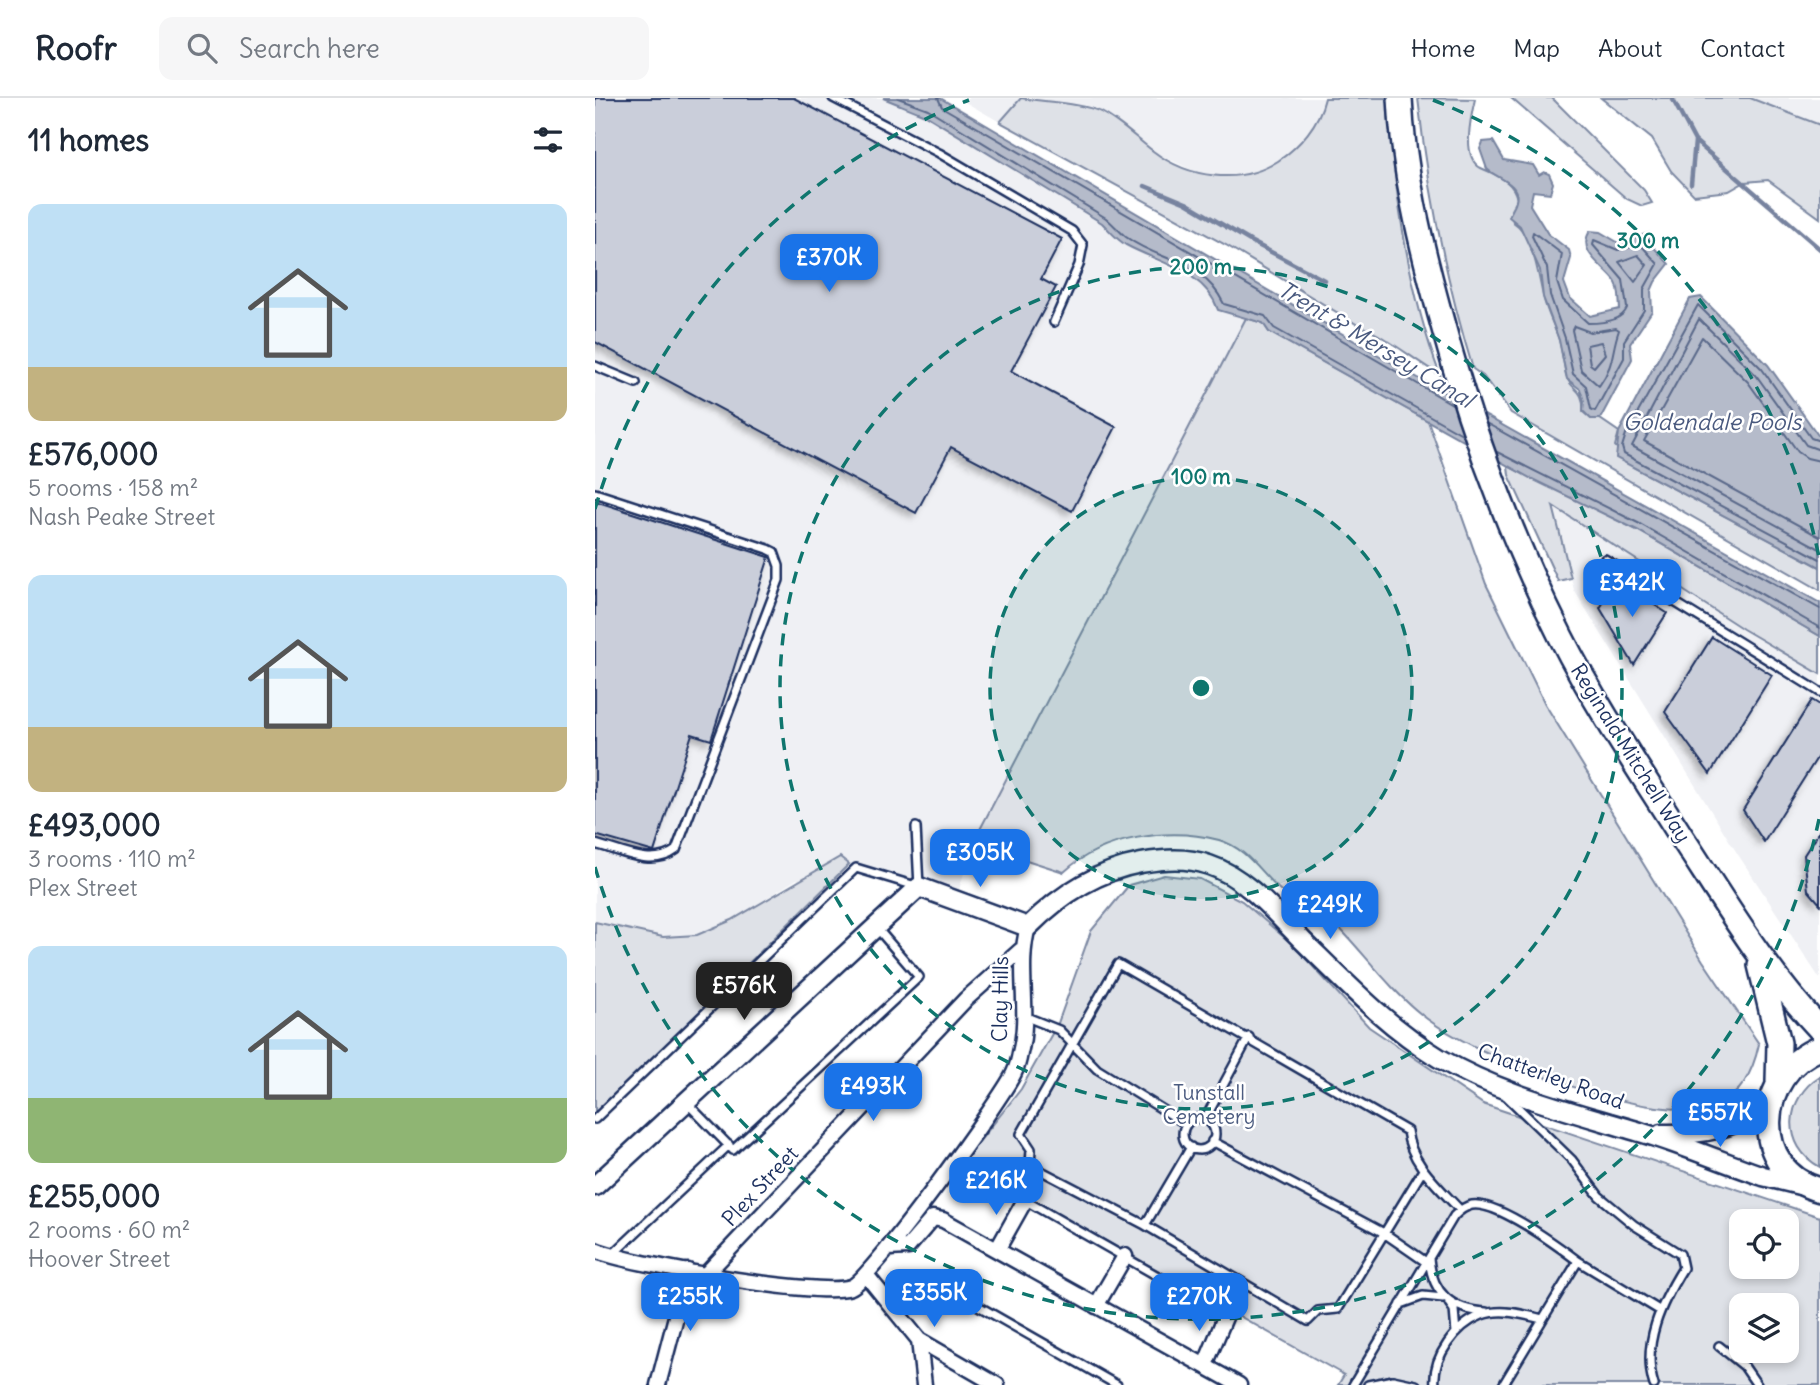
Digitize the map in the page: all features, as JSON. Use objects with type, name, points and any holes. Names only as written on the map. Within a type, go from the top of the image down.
[{"type":"main road","name":"Reginald Mitchell Way","points":[[1400,98],[1402,142],[1420,239],[1455,371],[1484,462],[1525,562],[1583,677],[1758,955],[1820,1029]]},
{"type":"main road","name":"Reginald Mitchell Way","points":[[1758,955],[1779,1043],[1769,1132],[1777,1156],[1793,1176],[1818,1190]]},
{"type":"main road","points":[[1774,1091],[1793,1063],[1820,1048]]},
{"type":"street","name":"Chatterley Road","points":[[1028,927],[1070,891],[1117,867],[1159,859],[1186,859],[1210,865],[1229,874],[1261,898],[1358,995],[1402,1033],[1441,1059],[1497,1085],[1647,1134],[1763,1176],[1818,1190]]},
{"type":"street","points":[[595,1185],[919,887],[1028,927]]},
{"type":"street","name":"Clay Hills","points":[[867,1276],[932,1192],[1014,1073],[1021,1052],[1024,1016],[1021,950],[1028,927]]},
{"type":"street","name":"Plex Street","points":[[706,1274],[966,999],[1021,950]]},
{"type":"street","name":"Chatterley Road","points":[[1647,1134],[1693,1135],[1723,1128],[1745,1119],[1774,1091]]},
{"type":"street","points":[[997,1250],[1025,1200]]},
{"type":"street","points":[[888,1248],[908,1247],[933,1218],[943,1220],[1239,1385]]},
{"type":"street","points":[[595,1250],[610,1256],[688,1272],[819,1289],[851,1287],[867,1276],[919,1340],[997,1385]]},
{"type":"street","points":[[1096,1306],[1125,1256]]},
{"type":"street","points":[[658,1385],[688,1272]]},
{"type":"street","points":[[1205,1365],[1226,1315]]},
{"type":"street","points":[[919,1340],[924,1385]]},
{"type":"lane","points":[[833,98],[939,153],[1072,231],[1083,245],[1054,322]]},
{"type":"lane","points":[[595,366],[636,383]]},
{"type":"lane","points":[[595,493],[768,549],[778,558],[779,580],[676,850],[666,857],[653,860],[595,844]]},
{"type":"lane","points":[[1605,559],[1820,692]]},
{"type":"lane","points":[[595,1119],[856,868],[919,887],[916,827]]},
{"type":"lane","points":[[685,1102],[733,1150],[919,977],[875,926]]},
{"type":"lane","points":[[1423,1170],[1338,1309],[1318,1311],[1308,1321],[1145,1225],[1030,1165],[1031,1149],[1021,1134],[1118,964],[1249,1037],[1407,1131],[1409,1145],[1423,1170],[1461,1210]]},
{"type":"lane","points":[[1024,1016],[1059,1030],[1097,1069],[1186,1124]]},
{"type":"lane","points":[[1205,1119],[1249,1037]]},
{"type":"lane","points":[[1497,1085],[1511,1104],[1572,1160],[1599,1196],[1633,1225],[1680,1254],[1683,1268],[1659,1310],[1650,1348],[1654,1385]]},
{"type":"lane","points":[[1186,1124],[1195,1119],[1205,1119]]},
{"type":"lane","points":[[1186,1124],[1184,1140],[1191,1147],[1203,1149],[1212,1141],[1214,1131],[1205,1119]]},
{"type":"lane","points":[[1212,1141],[1428,1259],[1433,1283],[1454,1310],[1456,1333]]},
{"type":"lane","points":[[610,1256],[729,1145]]},
{"type":"lane","points":[[1145,1225],[1191,1147]]},
{"type":"lane","points":[[963,1165],[1226,1315]]},
{"type":"lane","points":[[1353,1385],[1428,1259],[1461,1210],[1472,1205],[1483,1206],[1534,1229],[1578,1261],[1659,1310]]},
{"type":"lane","points":[[1503,1385],[1578,1261]]},
{"type":"lane","points":[[959,1295],[1117,1385]]},
{"type":"lane","points":[[1401,1304],[1423,1296],[1494,1313]]},
{"type":"lane","points":[[1434,1385],[1440,1355],[1456,1333],[1482,1315],[1519,1313],[1542,1319]]},
{"type":"lane","points":[[1720,1346],[1744,1366],[1757,1385]]},
{"type":"lane","points":[[1368,1385],[1393,1380],[1416,1385]]},
{"type":"shaded area","points":[[595,98],[883,98],[925,115],[1102,223],[1123,244],[1200,283],[1212,294],[1218,310],[1246,318],[973,843],[959,890],[849,864],[840,857],[800,881],[797,879],[732,920],[697,935],[663,937],[595,922]]},
{"type":"shaded area","points":[[958,98],[1022,98],[1000,122]]},
{"type":"shaded area","points":[[1022,98],[1325,98],[1321,113],[1295,150],[1265,170],[1235,176],[1203,175],[1155,153],[1133,135]]},
{"type":"shaded area","points":[[1750,98],[1820,98],[1820,125],[1792,115]]},
{"type":"shaded area","points":[[1552,505],[1743,629],[1820,674],[1820,979],[1737,853],[1574,590]]},
{"type":"green space","points":[[1021,98],[1093,109],[1115,120],[1167,160],[1198,173],[1231,176],[1263,169],[1286,155],[1313,125],[1325,98],[1388,98],[1404,239],[1419,309],[1440,375],[1380,336],[1226,245],[1000,122]]},
{"type":"green space","points":[[1418,98],[1475,99],[1469,136],[1471,155],[1475,163],[1503,179],[1515,193],[1517,199],[1511,210],[1513,222],[1530,245],[1566,375],[1582,398],[1583,412],[1591,419],[1600,419],[1619,432],[1615,446],[1633,467],[1820,567],[1820,590],[1511,413],[1483,376],[1473,369],[1439,235]]},
{"type":"green space","points":[[1511,98],[1552,98],[1644,190],[1652,203],[1642,206],[1627,199]]},
{"type":"green space","points":[[1601,98],[1750,98],[1820,125],[1820,218],[1768,180],[1745,182],[1729,191],[1694,195],[1671,171],[1652,139]]},
{"type":"green space","points":[[1246,318],[1263,323],[1269,332],[1428,421],[1486,584],[1545,704],[1703,961],[1759,1044],[1747,1078],[1728,1099],[1692,1109],[1655,1107],[1567,1085],[1481,1050],[1447,1032],[1411,1006],[1326,913],[1280,890],[1238,849],[1219,840],[1180,834],[1138,838],[1098,850],[1064,872],[973,843]]},
{"type":"green space","points":[[1508,466],[1637,530],[1820,636],[1820,674],[1743,629],[1553,506],[1571,578],[1558,581],[1509,475]]},
{"type":"green space","points":[[840,857],[849,864],[595,1115],[595,922],[663,937],[697,935],[732,920]]},
{"type":"green space","name":"Tunstall Cemetery","points":[[1164,875],[1200,879],[1242,901],[1293,945],[1369,1027],[1483,1104],[1796,1209],[1729,1209],[1729,1279],[1799,1279],[1799,1210],[1820,1217],[1820,1385],[1338,1385],[1344,1375],[964,1161],[1021,1089],[1058,1023],[1091,931],[1129,885]]},
{"type":"green space","points":[[1820,1076],[1820,1167],[1807,1158],[1799,1147],[1792,1122],[1800,1097],[1808,1085]]},
{"type":"water","points":[[883,98],[940,98],[1404,370],[1820,603],[1820,636],[1637,530],[1530,478],[1269,332],[1263,323],[1218,310],[1212,297],[1192,277],[1126,245],[1102,223],[925,115]]},
{"type":"water","name":"Goldendale Pools","points":[[1493,141],[1504,160],[1533,165],[1539,175],[1544,172],[1549,174],[1553,183],[1550,193],[1533,191],[1530,205],[1548,234],[1569,250],[1571,258],[1564,282],[1570,298],[1590,316],[1620,309],[1617,284],[1593,258],[1586,246],[1590,231],[1600,232],[1619,243],[1649,233],[1649,242],[1669,264],[1655,282],[1651,291],[1652,311],[1630,344],[1632,359],[1600,419],[1591,419],[1583,411],[1584,401],[1580,389],[1567,379],[1559,340],[1543,297],[1540,270],[1520,226],[1509,217],[1517,195],[1511,185],[1487,169],[1480,149],[1483,142]]},
{"type":"water","name":"Goldendale Pools","points":[[1701,297],[1768,365],[1820,438],[1820,567],[1616,458],[1619,432],[1690,299]]},
{"type":"building","points":[[595,98],[794,98],[1062,239],[1041,279],[1056,287],[1011,371],[1116,427],[1072,511],[951,447],[916,513],[595,342]]},
{"type":"building","points":[[595,501],[769,557],[711,740],[692,734],[654,852],[595,835]]},
{"type":"building","points":[[1617,581],[1667,613],[1634,665],[1600,608]]},
{"type":"building","points":[[1712,637],[1772,675],[1710,774],[1665,712]]},
{"type":"building","points":[[1812,700],[1820,705],[1820,753],[1764,842],[1743,810]]},
{"type":"building","points":[[1820,830],[1820,904],[1808,890],[1804,855]]},
{"type":"waterway","points":[[1672,98],[1695,141],[1820,249]]},
{"type":"waterway","points":[[1691,184],[1695,141]]},
{"type":"waterway","points":[[1145,186],[1186,203],[1324,280]]},
{"type":"water label","name":"Trent & Mersey Canal","points":[[1376,344]]}]
